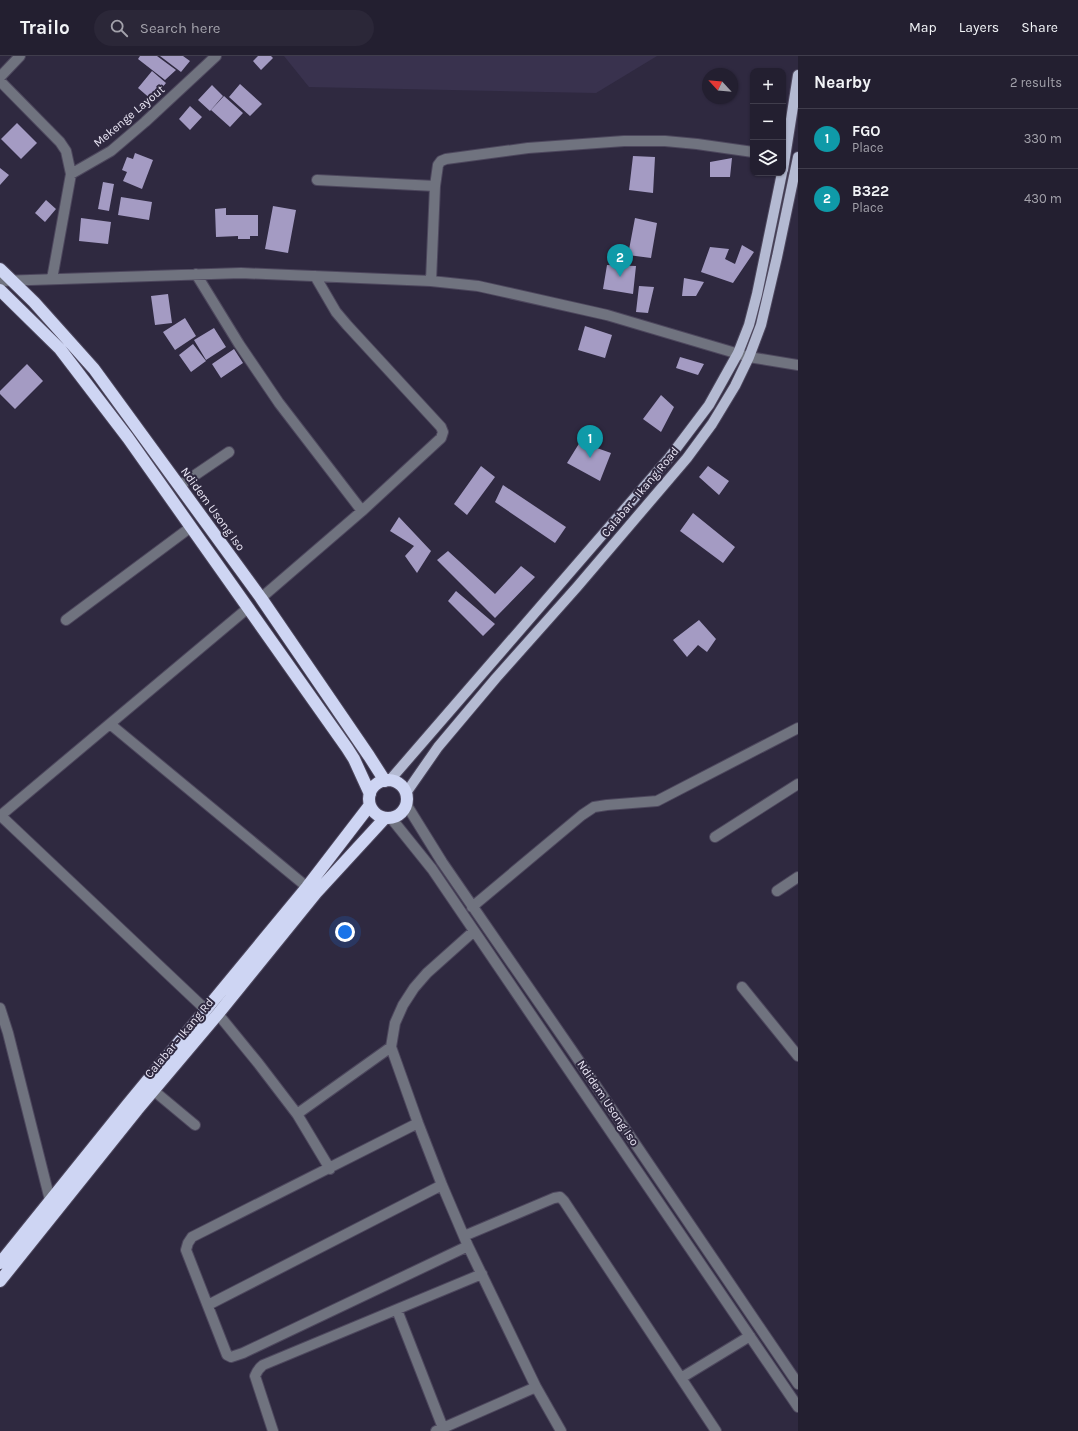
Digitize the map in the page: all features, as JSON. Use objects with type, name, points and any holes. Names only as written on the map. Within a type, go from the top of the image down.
[{"type":"highway","name":"Ndidem Usong Iso","points":[[0,269],[34,302],[94,369],[261,598],[387,780]]},
{"type":"highway","points":[[0,290],[60,349],[128,438],[347,748],[354,759],[370,800],[376,814],[388,818],[400,813],[406,799],[400,785],[387,780],[375,785],[370,800]]},
{"type":"highway","name":"Calabar - Ikang Rd","points":[[0,1263],[205,1009],[307,887],[370,800]]},
{"type":"highway","name":"Calabar - Ikang Rd","points":[[0,1281],[153,1090],[218,1014],[316,893],[388,818]]},
{"type":"main road","points":[[786,145],[798,76]]},
{"type":"main road","name":"Calabar - Ikang Road","points":[[406,799],[438,747],[687,458],[712,424],[735,386],[749,357],[761,325],[798,157]]},
{"type":"main road","name":"Calabar - Ikang Road","points":[[387,780],[670,458],[709,405],[738,353],[749,325],[757,294],[781,176]]},
{"type":"street","points":[[0,77],[20,56]]},
{"type":"street","name":"Mekenge Layout","points":[[71,174],[110,151],[145,122],[216,56]]},
{"type":"street","points":[[0,81],[60,142],[66,151],[71,174],[52,279]]},
{"type":"street","points":[[431,281],[435,186],[438,165],[441,161],[446,159],[528,148],[624,141],[665,141],[750,152]]},
{"type":"street","points":[[317,180],[435,186]]},
{"type":"street","points":[[0,281],[241,273],[431,281],[502,290],[607,315],[749,357],[798,365]]},
{"type":"street","points":[[196,274],[239,344],[279,403],[362,511]]},
{"type":"street","points":[[261,598],[362,511],[441,438],[443,430],[441,426],[336,312],[315,276]]},
{"type":"street","points":[[179,486],[228,452]]},
{"type":"street","points":[[66,620],[191,527]]},
{"type":"street","points":[[205,1009],[0,816],[248,608]]},
{"type":"street","points":[[110,724],[307,887]]},
{"type":"street","points":[[472,907],[582,815],[594,807],[621,803],[645,803],[657,801],[798,728]]},
{"type":"street","points":[[716,838],[798,784]]},
{"type":"street","name":"Ndidem Usong Iso","points":[[406,799],[442,862],[472,907],[571,1049],[798,1384]]},
{"type":"street","name":"Ndidem Usong Iso","points":[[388,818],[432,869],[798,1408]]},
{"type":"street","points":[[777,891],[798,877]]},
{"type":"street","points":[[474,931],[427,973],[414,988],[403,1005],[395,1023],[391,1047],[442,1186],[466,1241],[558,1430]]},
{"type":"street","points":[[742,986],[798,1056]]},
{"type":"street","points":[[0,1008],[8,1033],[50,1200]]},
{"type":"street","points":[[218,1014],[297,1114],[330,1168]]},
{"type":"street","points":[[297,1114],[391,1047]]},
{"type":"street","points":[[153,1090],[195,1125]]},
{"type":"street","points":[[418,1123],[192,1237],[186,1250],[227,1355],[231,1357],[243,1353],[466,1241],[554,1198],[560,1197],[564,1200],[716,1431]]},
{"type":"street","points":[[208,1305],[442,1186]]},
{"type":"street","points":[[273,1431],[255,1376],[259,1368],[263,1365],[482,1274]]},
{"type":"street","points":[[397,1310],[439,1429],[536,1387]]},
{"type":"street","points":[[681,1378],[750,1336]]},
{"type":"shaded area","points":[[284,56],[657,56],[596,93],[309,87]]},
{"type":"building","points":[[140,56],[157,56],[176,70],[165,80],[138,59]]},
{"type":"building","points":[[160,56],[183,56],[190,61],[181,72]]},
{"type":"building","points":[[258,56],[271,56],[273,58],[261,70],[253,61]]},
{"type":"building","points":[[152,71],[166,83],[152,100],[138,88]]},
{"type":"building","points":[[240,84],[262,104],[250,116],[229,97]]},
{"type":"building","points":[[212,85],[223,96],[210,111],[198,100]]},
{"type":"building","points":[[224,96],[243,113],[230,127],[211,110]]},
{"type":"building","points":[[190,106],[202,117],[190,130],[179,119]]},
{"type":"building","points":[[17,123],[37,143],[21,159],[1,139]]},
{"type":"building","points":[[135,153],[153,160],[142,189],[123,181],[127,172],[122,170],[127,157],[133,159]]},
{"type":"building","points":[[633,156],[655,157],[653,193],[629,190]]},
{"type":"building","points":[[732,158],[730,177],[710,177],[710,162]]},
{"type":"building","points":[[0,168],[9,175],[0,185]]},
{"type":"building","points":[[103,182],[114,184],[109,211],[98,209]]},
{"type":"building","points":[[121,197],[152,202],[149,220],[118,215]]},
{"type":"building","points":[[46,200],[56,209],[45,222],[35,213]]},
{"type":"building","points":[[273,206],[296,210],[288,253],[265,249]]},
{"type":"building","points":[[226,208],[226,215],[258,215],[258,236],[250,236],[250,239],[238,239],[238,236],[216,237],[215,209]]},
{"type":"building","points":[[81,218],[111,222],[108,244],[79,241]]},
{"type":"building","points":[[635,218],[657,223],[651,258],[628,255]]},
{"type":"building","points":[[742,245],[754,252],[733,283],[701,272],[710,247],[729,249],[725,259],[735,264]]},
{"type":"building","points":[[607,265],[636,266],[633,294],[603,289]]},
{"type":"building","points":[[684,278],[704,282],[696,296],[682,296]]},
{"type":"building","points":[[639,286],[654,287],[648,313],[636,312]]},
{"type":"building","points":[[168,294],[172,323],[155,325],[151,296]]},
{"type":"building","points":[[185,318],[196,336],[175,350],[163,332]]},
{"type":"building","points":[[585,326],[612,335],[605,358],[578,350]]},
{"type":"building","points":[[214,328],[226,347],[206,360],[194,340]]},
{"type":"building","points":[[193,344],[206,361],[191,372],[179,355]]},
{"type":"building","points":[[234,349],[243,363],[221,378],[212,364]]},
{"type":"building","points":[[680,357],[704,364],[698,375],[676,368]]},
{"type":"building","points":[[27,364],[43,381],[15,409],[0,394],[0,391]]},
{"type":"building","points":[[661,395],[674,407],[661,432],[643,419]]},
{"type":"building","points":[[580,442],[611,453],[600,481],[567,463]]},
{"type":"building","points":[[481,466],[495,477],[467,515],[454,504]]},
{"type":"building","points":[[708,466],[729,481],[719,495],[699,477]]},
{"type":"building","points":[[503,485],[566,527],[555,543],[495,502]]},
{"type":"building","points":[[693,513],[735,547],[723,563],[680,531]]},
{"type":"building","points":[[399,517],[431,551],[417,573],[405,556],[414,546],[390,531]]},
{"type":"building","points":[[448,551],[495,594],[521,566],[535,577],[495,618],[437,560]]},
{"type":"building","points":[[456,591],[495,624],[483,636],[448,601]]},
{"type":"building","points":[[699,620],[716,639],[707,652],[698,645],[687,657],[673,640]]},
{"type":"place","name":"B322","points":[[620,277]]},
{"type":"place","name":"FGO","points":[[590,458]]}]
